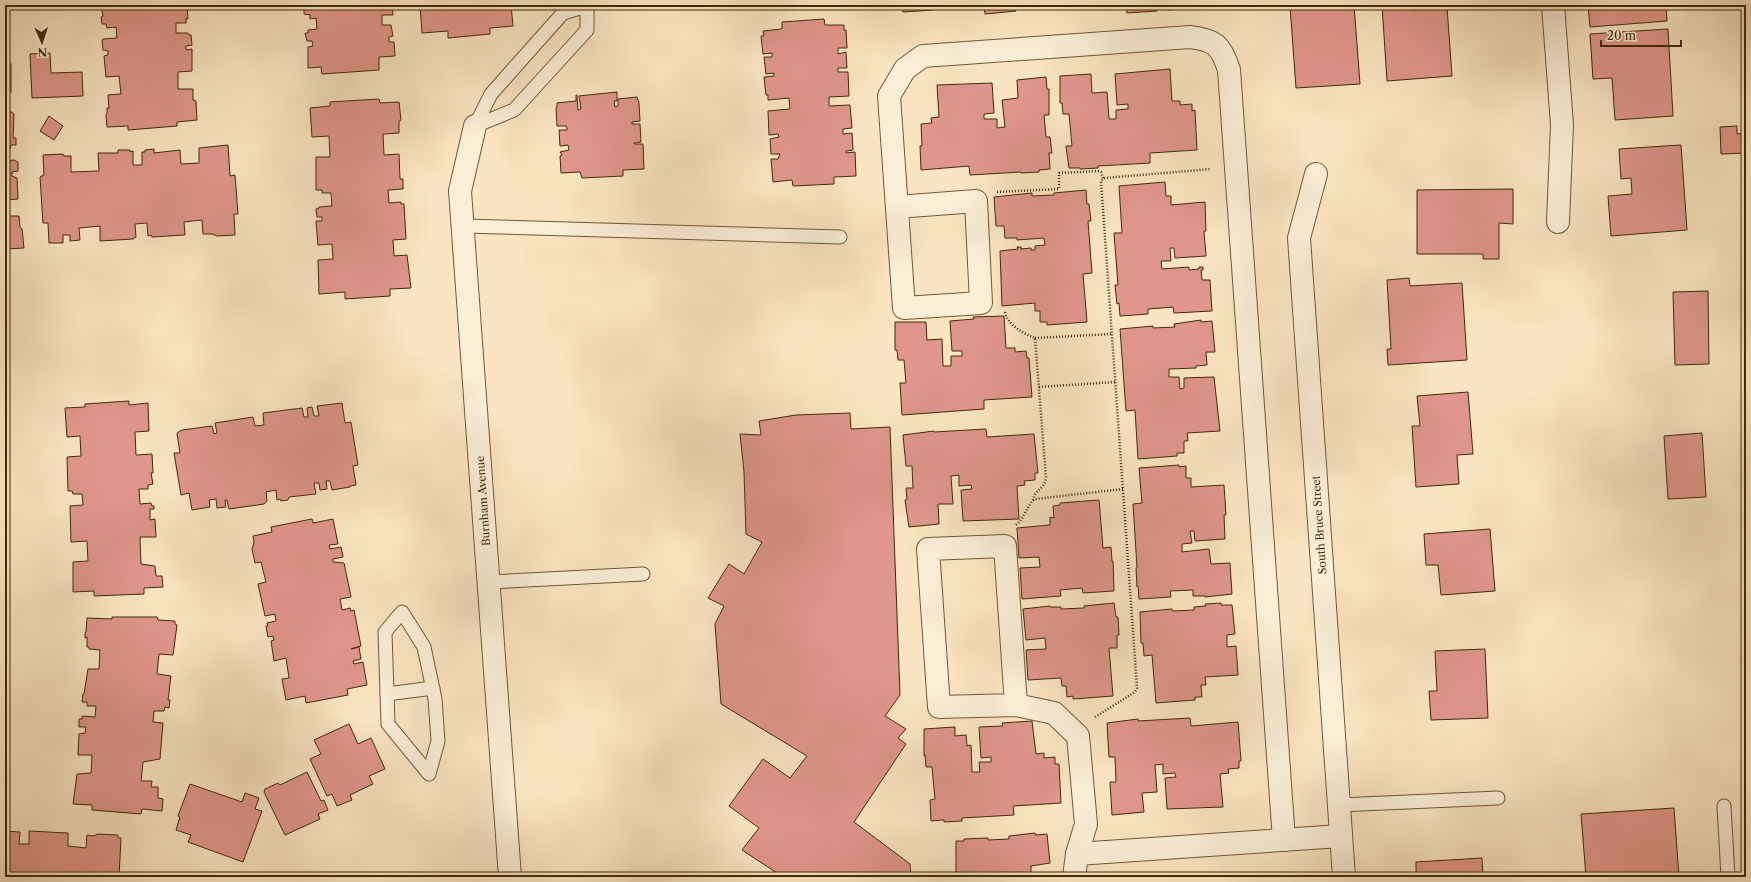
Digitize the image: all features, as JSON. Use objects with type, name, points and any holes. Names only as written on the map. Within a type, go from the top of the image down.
[{"type":"street","points":[[1553,5],[1562,125],[1558,222]]},
{"type":"street","points":[[896,207],[976,201],[981,303],[904,308],[896,207],[888,96],[905,69],[923,56],[1190,36],[1210,40],[1220,50],[1229,70],[1284,840]]},
{"type":"street","name":"Burnham Avenue","points":[[475,126],[460,191],[510,877]]},
{"type":"street","name":"South Bruce Street","points":[[1316,174],[1298,238],[1344,877]]},
{"type":"street","points":[[1016,705],[1005,546],[928,549],[939,707],[1016,705],[1054,713],[1078,736],[1086,824],[1077,854],[1074,877]]},
{"type":"street","points":[[1077,854],[1341,836]]},
{"type":"lane","points":[[587,6],[587,30],[514,110],[475,126],[491,94],[563,13],[587,6]]},
{"type":"lane","points":[[463,226],[840,237]]},
{"type":"lane","points":[[489,582],[643,574]]},
{"type":"lane","points":[[402,612],[424,647],[435,699],[438,741],[429,774],[388,724],[387,694],[385,632],[402,612]]},
{"type":"lane","points":[[387,694],[433,688]]},
{"type":"lane","points":[[1339,805],[1498,798]]},
{"type":"lane","points":[[1724,806],[1728,877]]},
{"type":"path","points":[[1103,179],[1236,167]]},
{"type":"path","points":[[976,201],[991,200],[991,192],[1060,189],[1059,173],[1099,171],[1101,172],[1103,179],[1101,181],[1137,688],[1134,692],[1072,731]]},
{"type":"path","points":[[981,303],[1005,312],[1009,322],[1027,335],[1035,338],[1112,334]]},
{"type":"path","points":[[1005,546],[1009,531],[1022,521],[1033,500],[1034,494],[1045,483],[1046,478],[1035,338]]},
{"type":"path","points":[[1039,387],[1115,382]]},
{"type":"path","points":[[1033,500],[1123,489]]},
{"type":"building","points":[[101,5],[187,5],[188,19],[186,18],[186,23],[176,23],[176,33],[188,33],[191,35],[192,45],[186,46],[186,50],[192,49],[192,71],[178,72],[178,89],[193,89],[193,100],[196,101],[197,120],[177,122],[177,126],[128,130],[128,126],[107,127],[106,115],[107,108],[109,108],[108,95],[121,94],[119,76],[106,77],[104,56],[108,55],[108,51],[103,50],[102,41],[103,39],[117,38],[116,27],[107,28],[106,24],[102,24],[101,17],[103,16]]},
{"type":"building","points":[[304,5],[392,5],[393,15],[382,15],[382,25],[391,25],[393,36],[389,37],[389,42],[394,42],[395,56],[379,57],[379,70],[322,74],[321,67],[308,68],[308,47],[313,46],[312,41],[307,41],[305,33],[308,33],[308,30],[317,29],[316,18],[310,19],[310,15],[304,14]]},
{"type":"building","points":[[420,5],[511,5],[513,26],[490,28],[490,34],[448,38],[448,31],[422,33]]},
{"type":"building","points":[[902,5],[933,5],[933,10],[903,12]]},
{"type":"building","points":[[943,5],[974,5],[974,7],[944,9]]},
{"type":"building","points":[[984,5],[1015,5],[1016,11],[985,14]]},
{"type":"building","points":[[1039,5],[1094,5],[1094,6],[1040,8]]},
{"type":"building","points":[[1126,5],[1157,5],[1157,11],[1127,13]]},
{"type":"building","points":[[1168,5],[1198,5],[1198,7],[1168,10]]},
{"type":"building","points":[[1354,5],[1360,84],[1296,88],[1290,6]]},
{"type":"building","points":[[1382,5],[1414,5],[1414,10],[1447,7],[1452,76],[1387,81]]},
{"type":"building","points":[[1588,5],[1666,5],[1667,21],[1590,27]]},
{"type":"building","points":[[824,19],[825,25],[844,25],[844,30],[846,30],[847,48],[838,48],[838,54],[846,52],[847,68],[838,68],[838,72],[848,72],[849,96],[829,97],[829,106],[850,105],[852,128],[843,129],[843,134],[852,133],[853,150],[846,151],[846,153],[855,152],[856,176],[834,177],[834,184],[793,186],[792,180],[773,182],[771,159],[778,159],[780,154],[771,154],[770,139],[779,137],[778,134],[769,135],[768,111],[790,109],[789,98],[768,100],[768,95],[766,95],[764,77],[774,76],[774,73],[766,74],[764,57],[772,57],[772,53],[763,54],[761,36],[764,36],[763,31],[781,29],[782,22]]},
{"type":"building","points":[[1668,29],[1673,116],[1615,120],[1612,78],[1593,79],[1590,34]]},
{"type":"building","points":[[50,53],[51,73],[82,72],[83,96],[32,98],[30,54]]},
{"type":"building","points":[[5,64],[11,64],[11,92],[5,92]]},
{"type":"building","points":[[1170,69],[1172,101],[1180,101],[1180,105],[1192,104],[1192,111],[1195,110],[1197,150],[1150,153],[1150,163],[1098,166],[1098,168],[1069,168],[1066,146],[1072,146],[1069,114],[1063,114],[1062,103],[1060,103],[1060,76],[1091,74],[1092,93],[1107,92],[1109,119],[1116,119],[1116,110],[1128,109],[1128,104],[1117,105],[1115,74]]},
{"type":"building","points":[[1046,77],[1047,89],[1049,89],[1049,115],[1044,115],[1046,137],[1050,137],[1052,153],[1049,153],[1050,169],[1039,170],[1039,172],[970,175],[969,166],[921,170],[921,124],[932,123],[931,118],[939,117],[937,85],[992,83],[994,113],[984,114],[984,119],[997,119],[997,128],[1005,127],[1002,100],[1018,98],[1017,80]]},
{"type":"building","points":[[617,92],[617,101],[614,101],[615,107],[618,106],[618,99],[637,97],[639,103],[640,121],[632,122],[632,124],[640,124],[641,142],[634,144],[643,144],[644,169],[623,170],[623,176],[582,178],[580,172],[561,173],[560,156],[562,155],[560,152],[569,150],[568,145],[560,146],[559,130],[567,130],[567,128],[566,126],[557,126],[557,103],[576,101],[577,95],[578,110],[581,109],[579,96]]},
{"type":"building","points":[[379,99],[380,103],[399,102],[401,120],[399,121],[399,133],[383,134],[384,155],[399,154],[400,179],[403,179],[403,189],[388,190],[389,203],[401,202],[401,204],[404,204],[406,239],[393,240],[394,256],[407,255],[411,288],[390,289],[390,296],[345,299],[345,292],[319,294],[318,260],[333,259],[332,244],[318,245],[316,221],[322,221],[322,217],[317,217],[316,209],[319,207],[332,206],[331,193],[322,193],[322,190],[316,190],[316,157],[330,157],[329,136],[312,137],[310,108],[330,106],[330,102]]},
{"type":"building","points":[[5,112],[12,112],[14,114],[13,138],[16,138],[16,145],[11,145],[10,149],[5,149]]},
{"type":"building","points":[[49,116],[63,126],[54,140],[40,131]]},
{"type":"building","points":[[1737,126],[1737,134],[1746,133],[1746,153],[1721,154],[1720,127]]},
{"type":"building","points":[[228,145],[230,176],[235,175],[238,214],[234,214],[235,235],[217,236],[212,234],[203,234],[202,220],[184,222],[185,235],[148,236],[147,223],[135,224],[136,237],[133,239],[100,241],[100,226],[79,228],[80,240],[70,241],[70,235],[63,235],[63,243],[49,243],[48,223],[43,223],[40,177],[44,175],[43,155],[63,154],[64,156],[71,156],[71,172],[99,171],[98,153],[118,153],[118,150],[130,150],[130,152],[133,151],[133,165],[142,165],[142,152],[145,152],[145,150],[154,149],[154,153],[180,150],[181,164],[199,163],[199,148]]},
{"type":"building","points":[[1681,145],[1687,230],[1611,236],[1608,196],[1632,194],[1631,178],[1621,179],[1619,149]]},
{"type":"building","points":[[14,160],[18,162],[18,171],[12,172],[12,176],[17,178],[18,199],[5,200],[5,161]]},
{"type":"building","points":[[1165,182],[1166,196],[1171,196],[1171,205],[1205,202],[1206,231],[1204,231],[1206,256],[1175,258],[1174,248],[1170,248],[1171,261],[1161,261],[1162,269],[1189,267],[1189,270],[1203,267],[1203,270],[1201,270],[1202,280],[1210,280],[1212,311],[1174,313],[1173,307],[1148,309],[1148,314],[1120,316],[1115,285],[1118,285],[1114,233],[1122,233],[1119,186]]},
{"type":"building","points":[[1513,189],[1513,224],[1499,223],[1499,259],[1483,259],[1483,254],[1417,254],[1417,190]]},
{"type":"building","points":[[1086,190],[1087,204],[1089,204],[1091,221],[1088,221],[1092,273],[1083,274],[1087,322],[1047,325],[1047,322],[1040,322],[1040,311],[1035,311],[1035,303],[1002,306],[1000,251],[1018,249],[1017,247],[1021,247],[1021,249],[1031,248],[1031,250],[1035,250],[1035,246],[1045,245],[1044,238],[1017,240],[1017,238],[1005,238],[1004,226],[996,226],[994,197],[1032,193],[1032,196],[1054,195],[1054,193]]},
{"type":"building","points":[[5,207],[6,216],[19,216],[24,248],[5,249]]},
{"type":"building","points":[[1409,278],[1410,286],[1462,283],[1467,360],[1388,365],[1387,349],[1391,349],[1387,280]]},
{"type":"building","points":[[1708,291],[1709,364],[1675,365],[1673,292]]},
{"type":"building","points":[[1004,316],[1006,348],[1015,348],[1015,352],[1026,351],[1027,358],[1029,358],[1032,397],[984,400],[984,409],[902,415],[900,383],[906,383],[904,360],[898,360],[897,350],[895,350],[895,322],[926,322],[927,340],[942,339],[943,366],[951,366],[951,356],[962,356],[962,351],[952,351],[950,321],[974,319],[973,317]]},
{"type":"building","points":[[1201,320],[1201,322],[1212,321],[1215,352],[1206,352],[1207,365],[1196,366],[1196,368],[1169,369],[1169,377],[1179,377],[1180,389],[1184,388],[1184,378],[1214,377],[1220,431],[1187,433],[1188,441],[1184,441],[1184,453],[1177,453],[1177,456],[1138,459],[1135,410],[1126,411],[1120,329],[1153,326],[1153,328],[1175,327],[1174,324]]},
{"type":"building","points":[[1468,392],[1473,454],[1457,455],[1459,484],[1416,487],[1412,426],[1420,426],[1417,396]]},
{"type":"building","points":[[129,401],[129,405],[148,403],[149,431],[135,432],[136,455],[152,454],[153,473],[151,473],[153,484],[148,485],[148,489],[139,489],[140,504],[151,503],[152,506],[154,506],[154,509],[150,509],[150,520],[155,519],[156,537],[140,537],[141,564],[155,566],[156,576],[162,576],[163,587],[144,588],[144,594],[94,596],[94,591],[73,592],[73,562],[88,561],[87,541],[71,542],[70,506],[83,505],[82,494],[73,494],[72,491],[68,491],[67,457],[81,456],[80,436],[67,437],[65,408],[85,407],[85,404]]},
{"type":"building","points":[[342,403],[345,423],[351,422],[358,465],[353,466],[356,485],[332,490],[330,481],[326,481],[327,489],[320,490],[319,483],[314,483],[316,494],[289,497],[288,500],[281,501],[280,499],[277,500],[276,490],[266,492],[267,501],[264,504],[229,509],[227,500],[225,500],[226,507],[217,508],[216,499],[209,500],[210,507],[192,510],[189,493],[181,495],[174,453],[180,453],[177,433],[182,430],[212,426],[214,434],[217,433],[215,423],[253,417],[255,426],[264,425],[263,413],[302,408],[304,417],[308,417],[307,408],[312,407],[314,416],[319,416],[317,406]]},
{"type":"building","points":[[850,413],[851,429],[890,427],[900,695],[885,716],[906,729],[898,738],[906,744],[854,822],[910,864],[911,877],[783,877],[742,850],[759,828],[729,806],[763,759],[790,778],[807,756],[721,704],[715,624],[724,606],[708,598],[729,564],[744,574],[762,542],[746,534],[744,472],[740,434],[761,435],[759,421],[796,415]]},
{"type":"building","points":[[986,429],[987,437],[1034,434],[1038,473],[1035,473],[1035,480],[1024,481],[1025,485],[1017,486],[1019,519],[963,521],[961,490],[972,489],[971,485],[959,486],[959,475],[951,476],[953,504],[938,504],[939,524],[909,527],[905,500],[907,499],[906,488],[913,488],[912,466],[906,466],[903,435],[934,431]]},
{"type":"building","points":[[1702,433],[1706,497],[1668,499],[1664,436]]},
{"type":"building","points":[[1179,465],[1179,467],[1186,466],[1186,478],[1191,478],[1191,487],[1224,485],[1226,515],[1224,515],[1225,539],[1195,541],[1194,531],[1190,531],[1192,543],[1182,544],[1182,552],[1209,549],[1211,564],[1230,563],[1232,594],[1205,597],[1193,596],[1193,590],[1170,591],[1171,597],[1139,599],[1138,586],[1137,587],[1133,504],[1142,503],[1139,468]]},
{"type":"building","points":[[1099,500],[1103,548],[1111,547],[1114,591],[1083,593],[1082,588],[1060,590],[1061,596],[1022,599],[1020,568],[1040,567],[1039,557],[1019,558],[1017,528],[1050,525],[1050,517],[1054,518],[1053,506],[1060,505],[1060,503]]},
{"type":"building","points":[[312,519],[313,523],[333,519],[338,544],[329,545],[330,549],[341,547],[343,557],[333,559],[333,562],[344,563],[351,597],[340,599],[342,610],[350,608],[351,611],[354,610],[361,646],[351,649],[359,647],[361,659],[353,661],[354,664],[363,662],[367,685],[347,689],[348,695],[306,703],[305,696],[286,700],[282,679],[289,678],[286,658],[274,661],[271,641],[274,640],[273,636],[268,637],[266,626],[268,626],[267,623],[276,621],[275,614],[265,616],[258,584],[266,582],[261,562],[255,563],[252,549],[254,542],[253,536],[272,532],[271,527]]},
{"type":"building","points":[[1490,529],[1495,591],[1441,595],[1438,565],[1426,565],[1424,534]]},
{"type":"building","points":[[1114,603],[1116,617],[1118,617],[1119,635],[1117,635],[1117,648],[1109,648],[1113,696],[1073,699],[1073,696],[1067,697],[1066,686],[1062,686],[1061,678],[1028,680],[1026,650],[1046,649],[1045,638],[1026,640],[1023,609],[1050,606],[1061,607],[1061,609],[1084,608],[1084,606]]},
{"type":"building","points":[[1221,603],[1221,605],[1232,605],[1235,634],[1227,635],[1227,647],[1236,646],[1238,675],[1205,677],[1206,685],[1201,685],[1202,697],[1195,697],[1195,700],[1156,703],[1152,655],[1144,656],[1143,643],[1141,643],[1140,612],[1172,609],[1173,611],[1194,610],[1194,607],[1206,606],[1205,604]]},
{"type":"building","points":[[112,617],[157,617],[158,620],[175,621],[175,624],[177,625],[173,655],[159,654],[157,674],[171,676],[168,700],[170,700],[169,708],[165,707],[164,711],[154,711],[153,722],[163,723],[160,759],[143,762],[141,781],[152,781],[151,787],[158,787],[158,798],[163,799],[162,811],[142,809],[141,814],[92,810],[92,805],[73,804],[77,774],[91,773],[92,755],[78,755],[79,734],[85,733],[86,727],[79,727],[79,719],[82,719],[82,716],[95,717],[96,706],[87,706],[87,702],[82,702],[88,669],[99,669],[100,650],[89,649],[89,647],[87,647],[87,637],[85,638],[85,633],[87,618],[112,619]]},
{"type":"building","points":[[1485,649],[1488,718],[1431,720],[1429,691],[1437,691],[1435,651]]},
{"type":"building","points":[[1190,718],[1191,726],[1238,722],[1241,761],[1239,761],[1239,768],[1228,769],[1229,773],[1220,774],[1223,807],[1167,809],[1165,778],[1176,777],[1175,773],[1163,774],[1163,764],[1155,765],[1157,792],[1142,793],[1144,812],[1112,815],[1110,782],[1116,782],[1115,757],[1109,757],[1107,723],[1138,719],[1138,721]]},
{"type":"building","points":[[1032,721],[1036,754],[1044,753],[1044,758],[1055,757],[1055,764],[1059,764],[1061,803],[1013,806],[1014,815],[962,818],[962,821],[931,821],[930,800],[935,799],[932,767],[926,767],[925,755],[924,756],[924,729],[955,727],[955,736],[966,735],[967,746],[971,745],[972,772],[980,772],[979,762],[991,762],[991,757],[981,758],[979,727],[1003,726],[1002,723]]},
{"type":"building","points":[[349,724],[358,744],[371,738],[385,769],[369,776],[373,784],[350,795],[352,800],[337,806],[332,794],[327,796],[310,759],[321,754],[314,740]]},
{"type":"building","points":[[307,772],[321,801],[324,800],[328,810],[318,814],[320,819],[285,835],[264,792],[265,789],[278,783],[280,785]]},
{"type":"building","points":[[190,784],[242,802],[245,793],[259,798],[255,809],[262,811],[243,862],[188,842],[191,835],[176,830],[180,817],[178,816]]},
{"type":"building","points":[[1674,808],[1679,877],[1586,877],[1581,814]]},
{"type":"building","points":[[5,831],[20,832],[19,844],[29,844],[29,831],[68,833],[68,846],[86,848],[87,835],[118,835],[118,838],[121,838],[119,877],[5,877]]},
{"type":"building","points":[[1035,833],[1036,835],[1047,834],[1050,863],[1031,866],[1031,877],[958,877],[958,872],[956,872],[956,841],[964,841],[964,839],[988,838],[988,840],[1009,839],[1009,836]]},
{"type":"building","points":[[1482,858],[1483,877],[1416,877],[1416,862]]},
{"type":"building","points":[[1165,873],[1165,877],[1139,877],[1139,874]]}]
